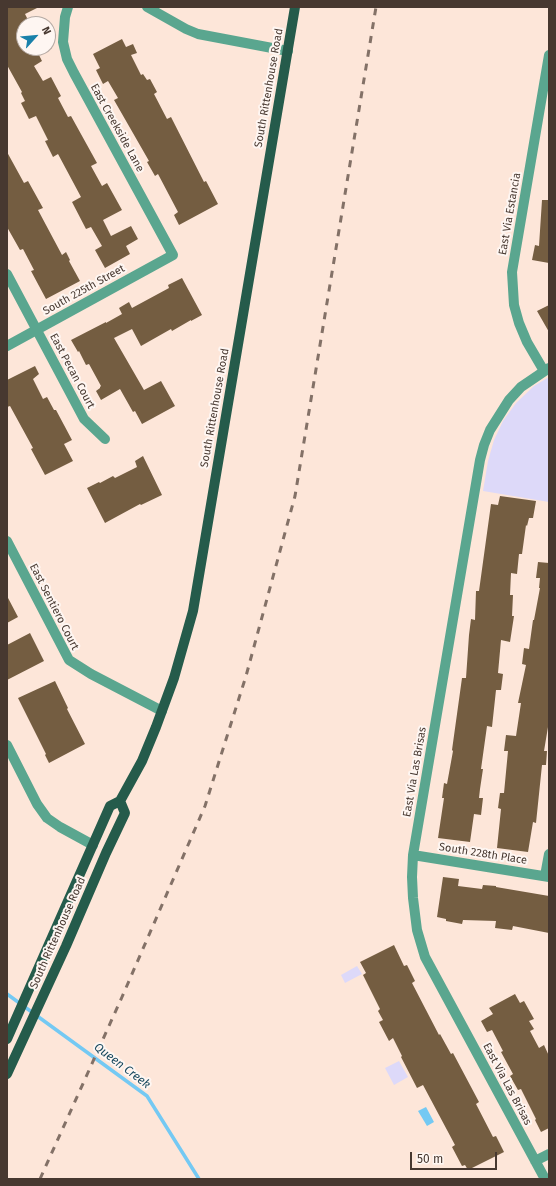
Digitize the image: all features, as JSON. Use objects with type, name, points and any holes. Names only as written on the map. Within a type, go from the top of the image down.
[{"type":"main road","name":"South Rittenhouse Road","points":[[8,1037],[110,806],[120,801],[142,761],[174,678],[193,611],[296,7]]},
{"type":"main road","name":"South Rittenhouse Road","points":[[7,1074],[66,946],[106,852],[125,813],[120,801]]},
{"type":"street","name":"East Creekside Lane","points":[[68,7],[65,17],[63,42],[68,59],[74,73],[173,255]]},
{"type":"street","points":[[147,7],[198,34],[288,51]]},
{"type":"street","name":"East Via Estancia","points":[[546,370],[527,342],[519,323],[514,305],[512,272],[549,55]]},
{"type":"street","name":"South 225th Street","points":[[7,346],[173,255]]},
{"type":"street","name":"East Pecan Court","points":[[7,274],[84,419],[105,439]]},
{"type":"street","name":"East Via Las Brisas","points":[[545,1179],[425,957],[417,930],[414,913],[412,877],[413,855],[480,460],[490,430],[498,415],[509,400],[521,387],[546,370]]},
{"type":"street","name":"East Sentiero Court","points":[[7,541],[69,660],[91,674],[162,712]]},
{"type":"street","points":[[7,745],[37,804],[47,818],[93,845]]},
{"type":"street","points":[[547,876],[549,854]]},
{"type":"street","name":"South 228th Place","points":[[413,855],[547,876]]},
{"type":"street","points":[[535,1161],[549,1154]]},
{"type":"shaded area","points":[[549,377],[549,502],[483,491],[488,461],[494,440],[503,421],[516,403],[534,386]]},
{"type":"shaded area","points":[[357,966],[362,974],[345,983],[341,975]]},
{"type":"shaded area","points":[[399,1061],[408,1077],[394,1085],[385,1068]]},
{"type":"water","points":[[426,1107],[434,1122],[427,1126],[418,1111]]},
{"type":"building","points":[[7,7],[39,7],[25,14],[26,16],[16,16],[16,56],[40,56],[42,61],[34,66],[43,81],[51,77],[61,96],[58,98],[68,117],[71,116],[97,163],[91,166],[102,186],[107,183],[122,210],[103,220],[111,236],[131,226],[138,239],[126,246],[130,254],[105,268],[95,250],[102,246],[91,227],[86,229],[72,202],[81,197],[58,154],[53,157],[45,141],[48,140],[36,116],[29,119],[21,103],[25,101],[21,93],[22,92],[7,65]]},
{"type":"building","points":[[122,39],[126,47],[133,44],[137,53],[131,55],[141,75],[143,74],[147,80],[150,79],[157,92],[154,94],[167,119],[171,117],[204,182],[206,181],[218,204],[179,225],[174,215],[178,212],[158,174],[155,176],[147,162],[149,161],[114,100],[118,98],[108,81],[103,84],[96,70],[100,68],[93,54]]},
{"type":"building","points":[[7,152],[24,183],[28,181],[43,208],[38,210],[62,255],[66,252],[70,260],[69,261],[80,281],[46,299],[31,271],[34,270],[23,249],[20,250],[7,227]]},
{"type":"building","points":[[542,200],[549,200],[549,263],[532,260],[535,245],[539,246]]},
{"type":"building","points":[[182,278],[202,315],[172,331],[171,329],[141,346],[132,329],[114,338],[144,390],[161,381],[175,406],[142,424],[135,411],[133,412],[120,389],[101,400],[96,391],[101,386],[89,364],[86,365],[79,351],[78,352],[71,340],[122,314],[119,308],[129,302],[132,308],[169,288],[168,285]]},
{"type":"building","points":[[549,305],[549,332],[537,311]]},
{"type":"building","points":[[35,366],[39,374],[33,379],[43,399],[47,397],[54,410],[56,410],[72,440],[64,444],[73,461],[45,475],[31,449],[33,448],[10,406],[7,407],[7,380]]},
{"type":"building","points":[[143,456],[162,495],[141,505],[140,504],[105,523],[87,488],[113,476],[115,478],[137,467],[135,461]]},
{"type":"building","points":[[500,496],[536,501],[533,518],[529,518],[527,526],[526,525],[522,554],[519,554],[517,574],[511,573],[510,595],[513,595],[512,616],[514,616],[510,642],[501,640],[498,673],[503,674],[501,690],[496,690],[492,727],[487,726],[481,769],[483,769],[479,798],[483,798],[481,815],[474,814],[470,842],[438,838],[444,798],[442,798],[444,783],[447,784],[453,751],[462,678],[466,678],[471,619],[475,620],[476,591],[479,591],[491,504],[498,505]]},
{"type":"building","points":[[538,562],[549,563],[549,721],[544,751],[547,751],[546,765],[542,765],[536,823],[533,822],[528,852],[497,848],[501,809],[498,808],[500,793],[504,793],[508,751],[504,751],[506,735],[516,736],[521,703],[518,703],[526,665],[522,664],[524,648],[529,649],[533,620],[540,588],[540,578],[536,578]]},
{"type":"building","points":[[7,596],[18,617],[7,623]]},
{"type":"building","points":[[30,633],[44,661],[7,680],[7,645]]},
{"type":"building","points":[[55,681],[68,708],[67,709],[85,744],[49,763],[18,698]]},
{"type":"building","points":[[443,877],[459,879],[458,886],[482,889],[483,885],[496,886],[549,896],[549,933],[513,926],[512,930],[495,928],[496,921],[463,920],[462,924],[446,921],[446,919],[437,917]]},
{"type":"building","points":[[394,945],[404,966],[407,965],[415,981],[412,983],[439,1035],[440,1034],[451,1054],[453,1053],[479,1102],[476,1104],[493,1137],[496,1136],[504,1152],[468,1170],[465,1165],[462,1166],[452,1147],[455,1145],[423,1085],[417,1088],[393,1038],[389,1041],[379,1022],[383,1020],[378,1011],[380,1009],[363,975],[366,973],[360,962]]},
{"type":"building","points":[[515,994],[520,1003],[524,1001],[534,1019],[529,1021],[534,1029],[530,1031],[539,1048],[544,1045],[549,1056],[549,1128],[541,1132],[521,1089],[518,1090],[510,1076],[513,1074],[501,1052],[503,1051],[492,1030],[487,1032],[481,1021],[493,1014],[489,1008]]},
{"type":"waterway","name":"Queen Creek","points":[[7,994],[147,1096],[199,1179]]},
{"type":"railway","points":[[40,1179],[122,997],[205,806],[246,676],[295,496],[376,7]]}]
